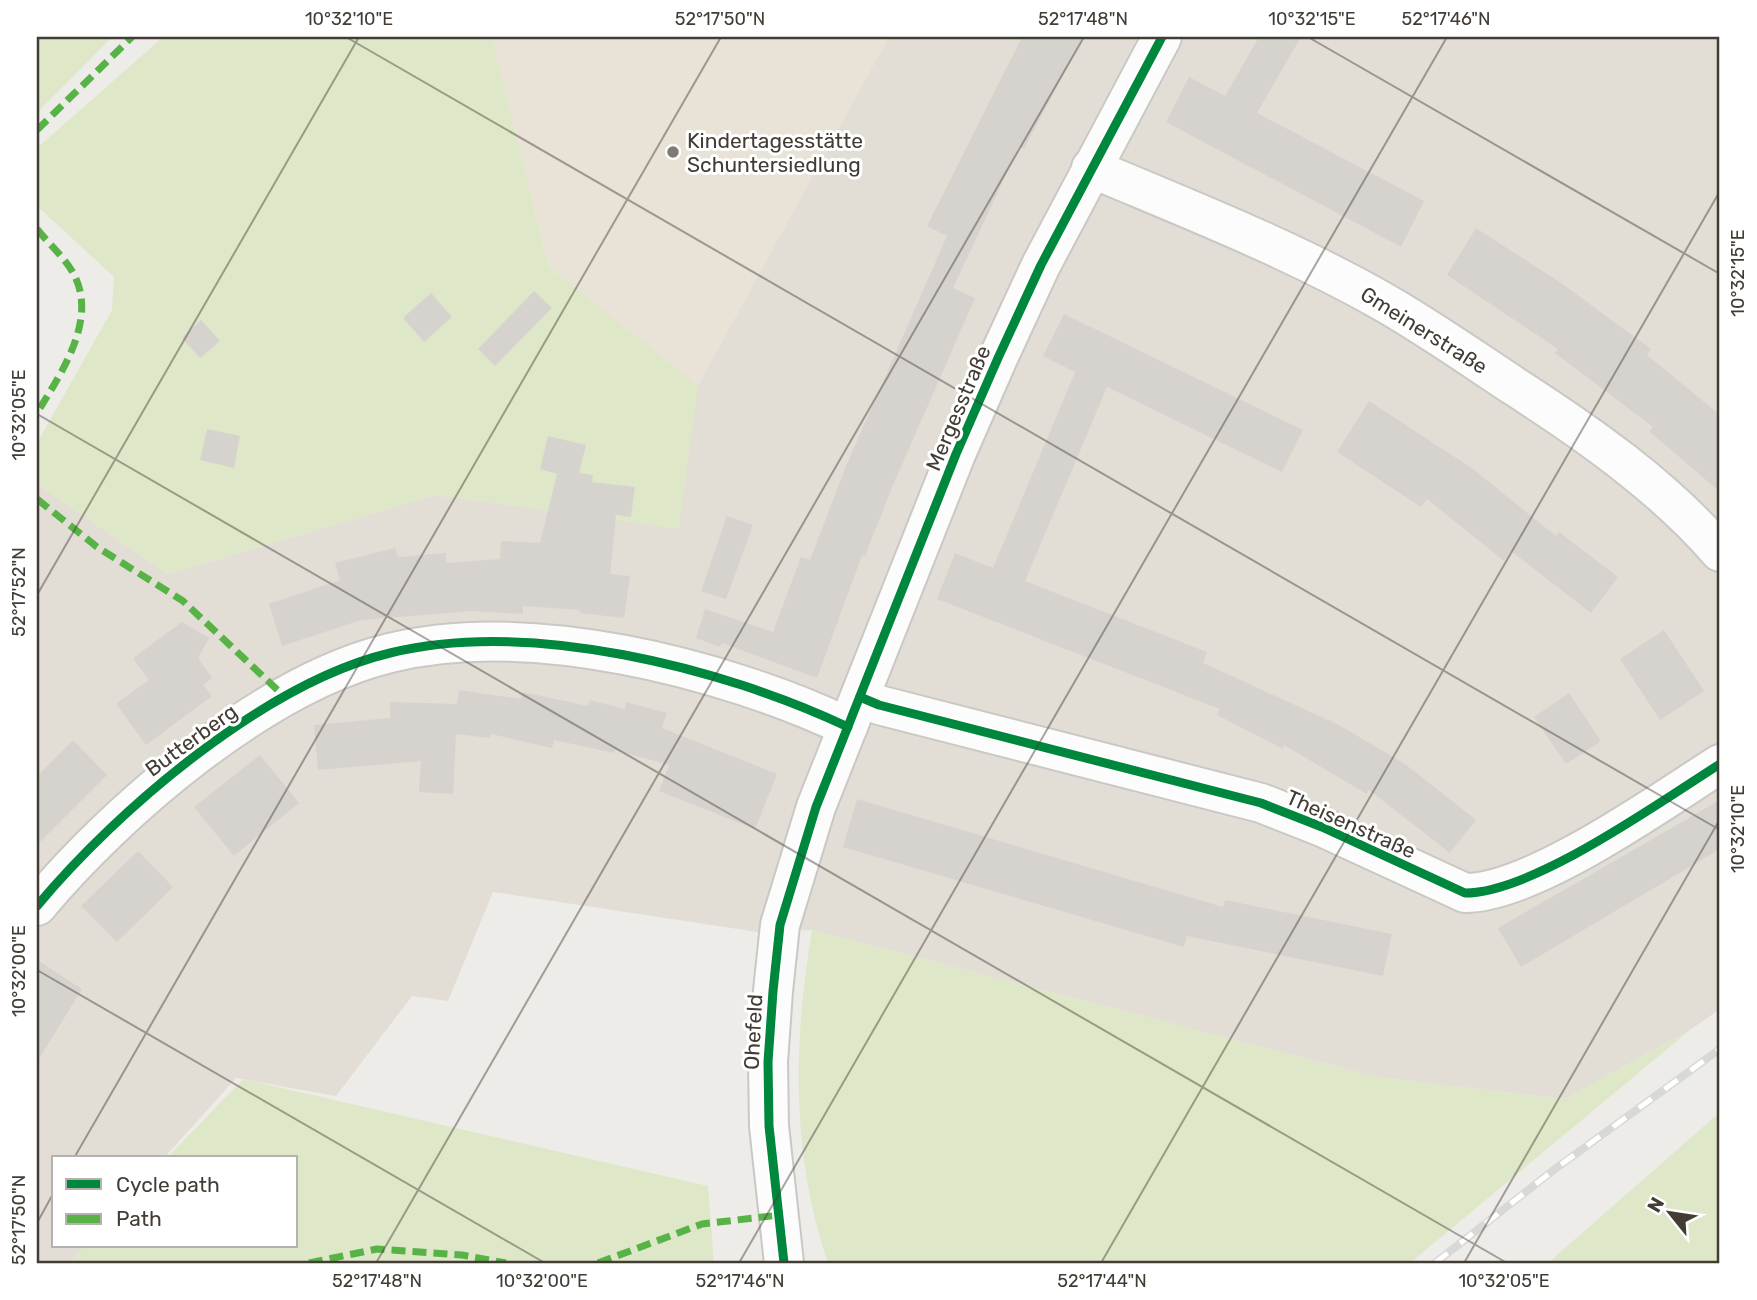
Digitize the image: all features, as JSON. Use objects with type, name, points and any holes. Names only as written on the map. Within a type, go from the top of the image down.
[{"type":"street","name":"Mergesstraße","points":[[816,807],[956,454],[1041,265],[1162,37]]},
{"type":"street","name":"Gmeinerstraße","points":[[1091,168],[1257,239],[1382,301],[1544,405],[1612,454],[1666,498],[1720,552]]},
{"type":"street","name":"Butterberg","points":[[37,906],[97,839],[125,813],[238,726],[285,697],[344,668],[390,653],[449,643],[506,643],[614,653],[705,676],[813,711],[854,712]]},
{"type":"street","name":"Theisenstraße","points":[[854,712],[879,705],[1261,803],[1322,827],[1465,893],[1489,890],[1563,860],[1720,764]]},
{"type":"street","name":"Ohefeld","points":[[784,1263],[769,1126],[772,1003],[780,925],[816,807]]},
{"type":"shaded area","points":[[492,37],[1720,37],[1720,1009],[1690,1030],[1565,1099],[1377,1077],[812,930],[758,932],[493,892],[448,1001],[412,996],[336,1096],[236,1078],[166,1156],[52,1156],[52,1248],[84,1248],[70,1263],[37,1263],[37,484],[168,574],[435,495],[679,528]]},
{"type":"shaded area","name":"Kindertagesstätte Schuntersiedlung","points":[[492,37],[889,37],[698,386],[549,267]]},
{"type":"green space","points":[[37,37],[112,37],[37,113]]},
{"type":"green space","points":[[163,37],[492,37],[549,267],[698,386],[679,529],[435,495],[168,574],[37,484],[37,443],[112,310],[114,277],[37,206],[37,148]]},
{"type":"green space","points":[[812,930],[1377,1077],[1565,1099],[1690,1030],[1410,1263],[828,1263],[807,1181],[799,1098],[801,1014]]},
{"type":"green space","points":[[243,1079],[708,1186],[714,1263],[70,1263],[84,1248],[298,1248],[298,1156],[169,1156]]},
{"type":"green space","points":[[1720,1112],[1720,1263],[1548,1263]]},
{"type":"building","points":[[1022,37],[1083,37],[1024,149],[1019,147],[953,288],[975,298],[865,556],[862,555],[817,678],[722,643],[720,647],[696,638],[705,609],[773,632],[801,557],[810,560],[846,466],[947,236],[927,226]]},
{"type":"building","points":[[1259,37],[1301,37],[1257,113],[1424,201],[1401,247],[1166,122],[1189,77],[1225,96]]},
{"type":"building","points":[[1476,228],[1561,283],[1651,349],[1647,355],[1720,415],[1720,492],[1649,431],[1653,427],[1555,353],[1558,349],[1447,275]]},
{"type":"building","points":[[534,291],[552,308],[495,366],[478,349]]},
{"type":"building","points":[[431,293],[452,317],[424,342],[403,318]]},
{"type":"building","points":[[1064,314],[1303,430],[1282,472],[1107,387],[1025,581],[1207,652],[1203,663],[1339,725],[1405,764],[1476,820],[1450,853],[1369,790],[1367,794],[1284,745],[1283,749],[1217,715],[1220,709],[937,599],[955,553],[993,568],[1075,372],[1043,356]]},
{"type":"building","points":[[201,320],[220,341],[200,358],[182,338]]},
{"type":"building","points":[[1369,401],[1473,469],[1556,536],[1559,532],[1618,577],[1591,613],[1511,551],[1504,561],[1427,499],[1421,507],[1337,452]]},
{"type":"building","points":[[207,429],[240,436],[234,468],[200,460]]},
{"type":"building","points":[[548,436],[586,445],[579,473],[593,475],[592,482],[635,487],[631,517],[616,515],[610,574],[630,576],[624,618],[580,613],[580,610],[523,606],[523,614],[472,611],[361,620],[282,646],[269,604],[340,580],[335,563],[395,548],[398,557],[446,553],[446,563],[500,559],[501,541],[540,543],[557,474],[540,469]]},
{"type":"building","points":[[727,516],[753,525],[726,599],[701,591]]},
{"type":"building","points":[[182,622],[209,638],[198,658],[212,678],[203,685],[212,696],[146,745],[116,704],[149,680],[133,658]]},
{"type":"building","points":[[1664,630],[1704,691],[1660,720],[1620,659]]},
{"type":"building","points":[[459,690],[521,699],[523,692],[588,706],[589,700],[625,709],[626,702],[667,713],[662,728],[777,774],[755,829],[659,791],[669,765],[615,750],[614,753],[554,740],[552,748],[491,734],[490,738],[456,734],[453,794],[419,792],[421,761],[318,770],[314,725],[390,718],[390,702],[457,704]]},
{"type":"building","points":[[1569,693],[1601,741],[1566,764],[1534,717]]},
{"type":"building","points":[[73,740],[107,775],[37,845],[37,776]]},
{"type":"building","points":[[260,755],[299,803],[234,856],[194,807]]},
{"type":"building","points":[[857,799],[1223,907],[1225,900],[1392,934],[1383,976],[1187,936],[1184,947],[843,847]]},
{"type":"building","points":[[1720,800],[1720,849],[1521,967],[1498,928]]},
{"type":"building","points":[[138,851],[173,887],[117,942],[81,906]]},
{"type":"building","points":[[37,960],[82,989],[37,1062]]},
{"type":"railway","points":[[1435,1263],[1555,1169],[1720,1049]]},
{"type":"marked path","points":[[37,130],[132,37]]},
{"type":"marked path","points":[[37,229],[72,271],[80,289],[82,307],[74,345],[57,381],[37,413]]},
{"type":"marked path","points":[[37,499],[97,547],[183,601],[285,697]]},
{"type":"marked path","points":[[598,1263],[702,1224],[780,1215]]},
{"type":"marked path","points":[[309,1263],[377,1249],[462,1255],[506,1263]]},
{"type":"cycle path","points":[[784,1263],[769,1126],[768,1062],[780,925],[816,807],[956,454],[998,358],[1041,265],[1162,37]]},
{"type":"cycle path","points":[[37,906],[109,830],[197,754],[294,692],[342,669],[390,653],[444,644],[502,642],[563,646],[624,655],[684,668],[742,685],[848,727]]},
{"type":"cycle path","points":[[860,697],[879,705],[1261,803],[1322,827],[1465,893],[1493,889],[1560,862],[1631,822],[1720,764]]},
{"type":"place","name":"Kindertagesstätte Schuntersiedlung","points":[[673,152]]}]
